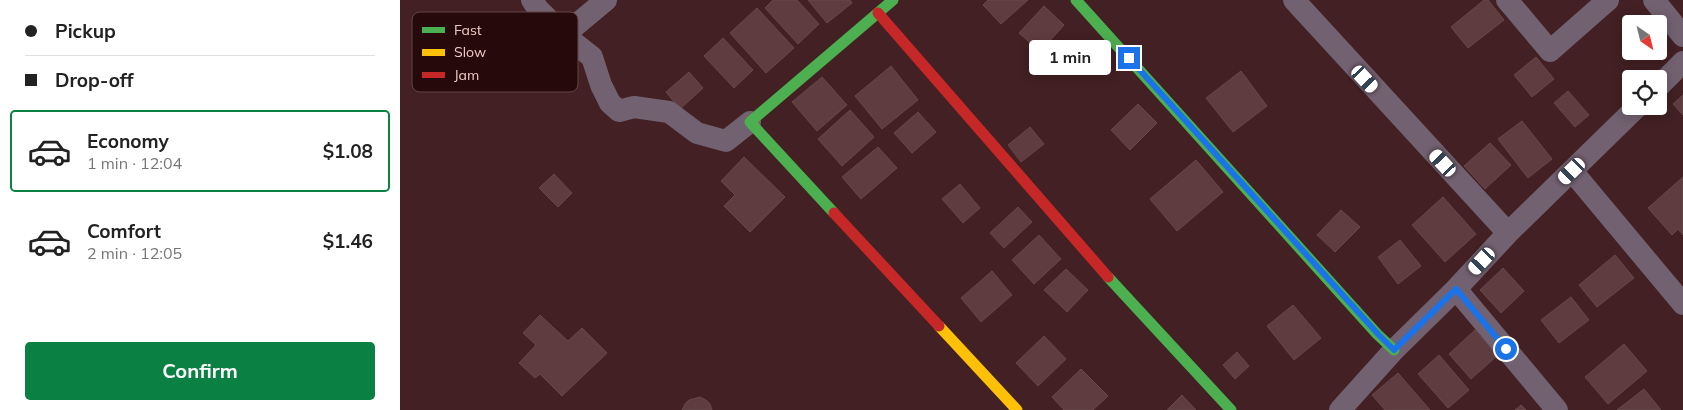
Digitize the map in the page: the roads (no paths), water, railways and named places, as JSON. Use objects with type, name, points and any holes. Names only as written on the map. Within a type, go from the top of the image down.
[{"type":"street","points":[[532,0],[541,12]]},
{"type":"street","points":[[578,23],[606,0]]},
{"type":"street","points":[[578,46],[592,57],[601,85],[610,103],[619,111],[634,107],[669,112],[697,133],[726,141],[893,0]]},
{"type":"street","points":[[1076,0],[1371,327],[1394,350]]},
{"type":"street","points":[[1294,0],[1508,233]]},
{"type":"street","points":[[1506,0],[1550,51],[1608,0]]},
{"type":"street","points":[[1654,0],[1683,36]]},
{"type":"street","points":[[878,13],[1107,276],[1230,410]]},
{"type":"street","points":[[1667,78],[1683,62]]},
{"type":"street","points":[[1342,409],[1394,350],[1456,289],[1508,233],[1629,115]]},
{"type":"street","points":[[750,122],[1017,410]]},
{"type":"street","points":[[1572,171],[1683,304]]},
{"type":"street","points":[[1456,289],[1556,410]]}]
